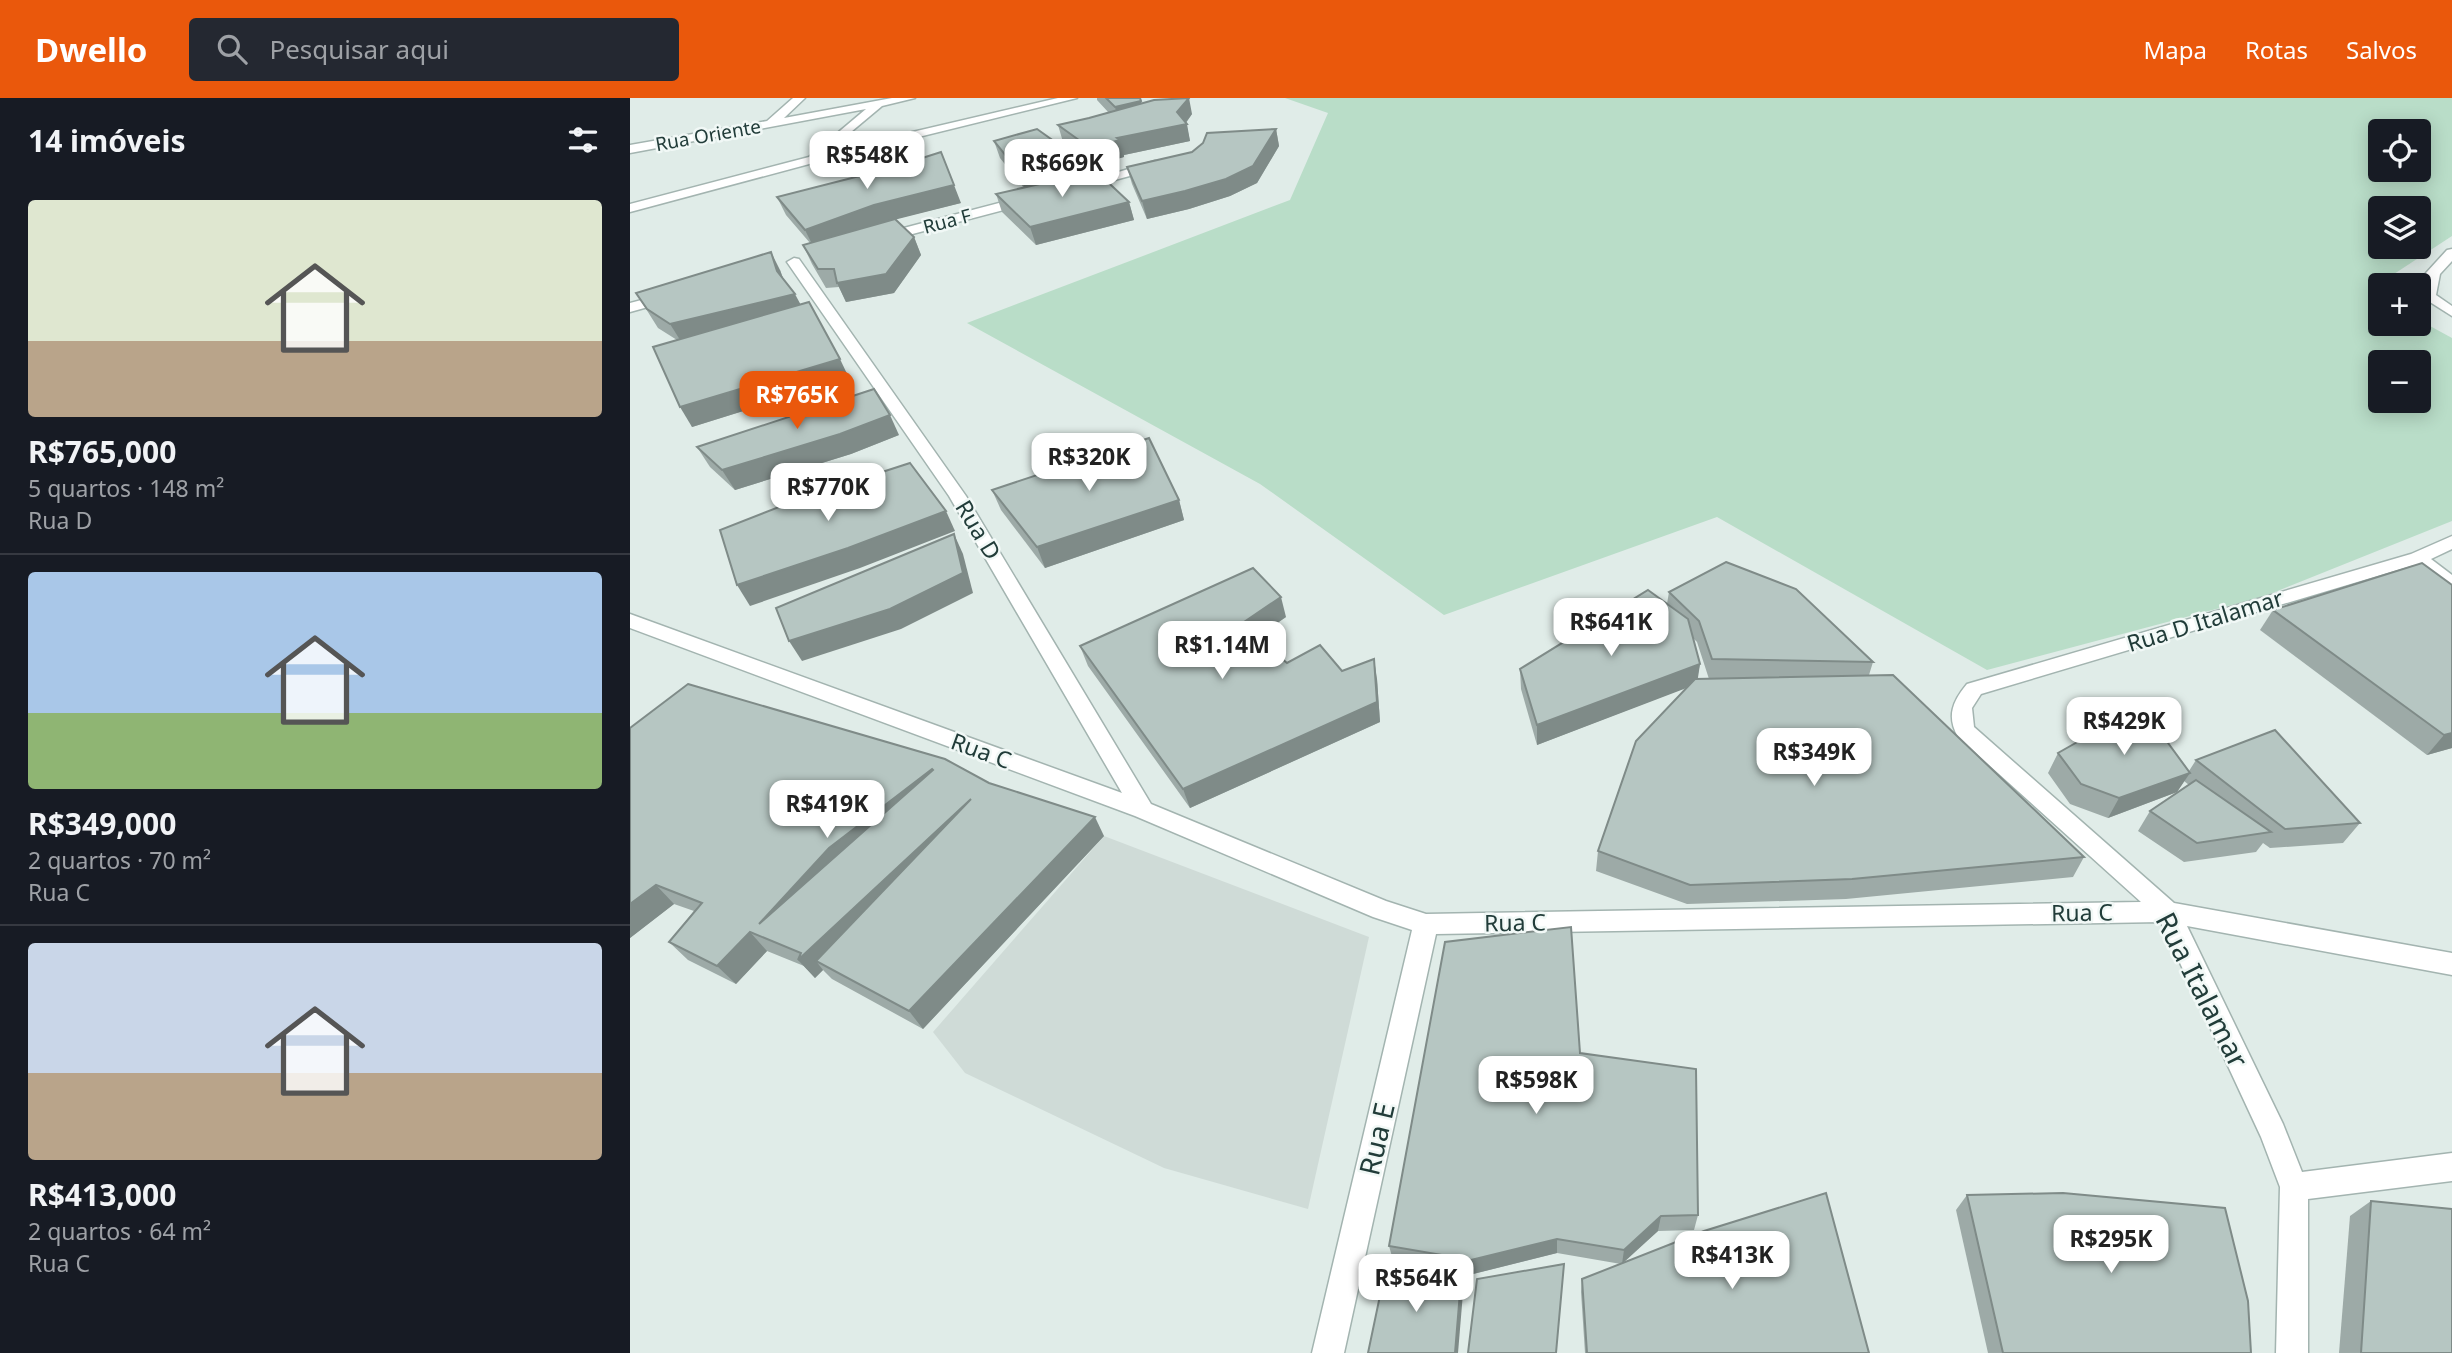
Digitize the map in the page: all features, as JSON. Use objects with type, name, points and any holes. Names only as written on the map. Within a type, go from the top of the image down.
[{"type":"street","points":[[771,123],[800,98]]},
{"type":"street","name":"Rua Oriente","points":[[630,149],[910,98]]},
{"type":"street","points":[[630,208],[810,160],[1072,98]]},
{"type":"street","points":[[810,160],[879,105]]},
{"type":"street","points":[[1062,190],[1170,161]]},
{"type":"street","name":"Rua F","points":[[874,240],[1036,197]]},
{"type":"street","points":[[2452,253],[2433,273],[2429,297],[2452,312]]},
{"type":"street","name":"Rua D","points":[[794,262],[957,496],[1143,810]]},
{"type":"street","points":[[630,308],[680,294]]},
{"type":"street","name":"Rua D Italamar","points":[[1962,704],[1974,689],[2417,558],[2452,542]]},
{"type":"street","points":[[2417,558],[2452,584]]},
{"type":"street","name":"Rua C","points":[[630,621],[1143,810],[1381,911],[1426,924],[2168,912],[2452,964]]},
{"type":"street","name":"Rua Italamar","points":[[1962,704],[1959,717],[1965,731],[2168,912],[2273,1132],[2294,1187],[2292,1353]]},
{"type":"street","name":"Rua E","points":[[1328,1353],[1426,924]]},
{"type":"street","points":[[2294,1187],[2452,1167]]},
{"type":"shaded area","points":[[1104,836],[1369,937],[1308,1209],[1164,1168],[965,1073],[933,1032]]},
{"type":"green space","points":[[1285,98],[2452,98],[2452,236],[2431,250],[2431,196],[2368,196],[2368,259],[2417,259],[2396,273],[2368,273],[2368,336],[2431,336],[2431,327],[2452,338],[2452,521],[2265,596],[1987,670],[1717,517],[1444,615],[1260,484],[967,323],[1290,200],[1328,113]]},
{"type":"building","points":[[1106,98],[1140,98],[1141,101],[1115,107]]},
{"type":"building","points":[[1189,98],[1177,112],[1187,124],[1117,138],[1120,140],[1090,148],[1058,125],[1154,100]]},
{"type":"building","points":[[1037,129],[1079,159],[1019,172],[994,141]]},
{"type":"building","points":[[1276,129],[1253,166],[1226,179],[1185,191],[1142,201],[1127,167],[1192,152],[1203,143],[1207,133]]},
{"type":"building","points":[[941,152],[954,185],[874,205],[805,230],[777,197],[891,168]]},
{"type":"building","points":[[1096,171],[1129,202],[1030,227],[996,194]]},
{"type":"building","points":[[895,219],[914,237],[886,274],[837,283],[834,269],[818,269],[803,245]]},
{"type":"building","points":[[771,252],[777,271],[795,294],[670,324],[647,309],[636,293]]},
{"type":"building","points":[[809,302],[840,359],[680,407],[653,347]]},
{"type":"building","points":[[874,389],[890,415],[840,434],[722,470],[697,447]]},
{"type":"building","points":[[1149,438],[1179,500],[1037,547],[992,490]]},
{"type":"building","points":[[910,463],[946,511],[848,548],[737,585],[720,530],[802,498]]},
{"type":"building","points":[[954,534],[963,573],[890,609],[789,641],[776,608]]},
{"type":"building","points":[[1726,562],[1796,589],[1873,662],[1712,659],[1699,621],[1669,592]]},
{"type":"building","points":[[2422,563],[2452,585],[2452,733],[2444,735],[2273,610]]},
{"type":"building","points":[[1253,568],[1281,597],[1241,624],[1287,663],[1320,645],[1342,671],[1374,659],[1377,702],[1183,789],[1080,646]]},
{"type":"building","points":[[1648,590],[1688,619],[1700,664],[1537,725],[1520,669]]},
{"type":"building","points":[[1893,675],[2084,857],[1852,879],[1690,885],[1598,851],[1636,741],[1695,679]]},
{"type":"building","points":[[688,684],[945,759],[989,783],[1095,817],[909,1011],[816,961],[971,799],[798,960],[801,953],[750,932],[717,966],[669,942],[702,903],[656,885],[630,904],[630,728]],"holes":[[[933,770],[759,924],[829,848]]]},
{"type":"building","points":[[2141,706],[2190,773],[2119,798],[2081,784],[2058,753]]},
{"type":"building","points":[[2275,730],[2360,823],[2285,829],[2196,760]]},
{"type":"building","points":[[2196,780],[2271,832],[2197,843],[2150,811]]},
{"type":"building","points":[[1571,927],[1580,1053],[1696,1069],[1698,1215],[1661,1216],[1624,1250],[1557,1239],[1471,1260],[1389,1246],[1445,942]]},
{"type":"building","points":[[1826,1193],[1869,1353],[1587,1353],[1582,1279],[1704,1231]]},
{"type":"building","points":[[2063,1193],[2225,1208],[2248,1301],[2251,1353],[2003,1353],[1967,1195]]},
{"type":"building","points":[[2371,1201],[2452,1209],[2452,1353],[2361,1353]]},
{"type":"building","points":[[1564,1264],[1556,1353],[1468,1353],[1477,1279]]},
{"type":"building","points":[[1386,1267],[1461,1280],[1455,1353],[1368,1353]]}]
